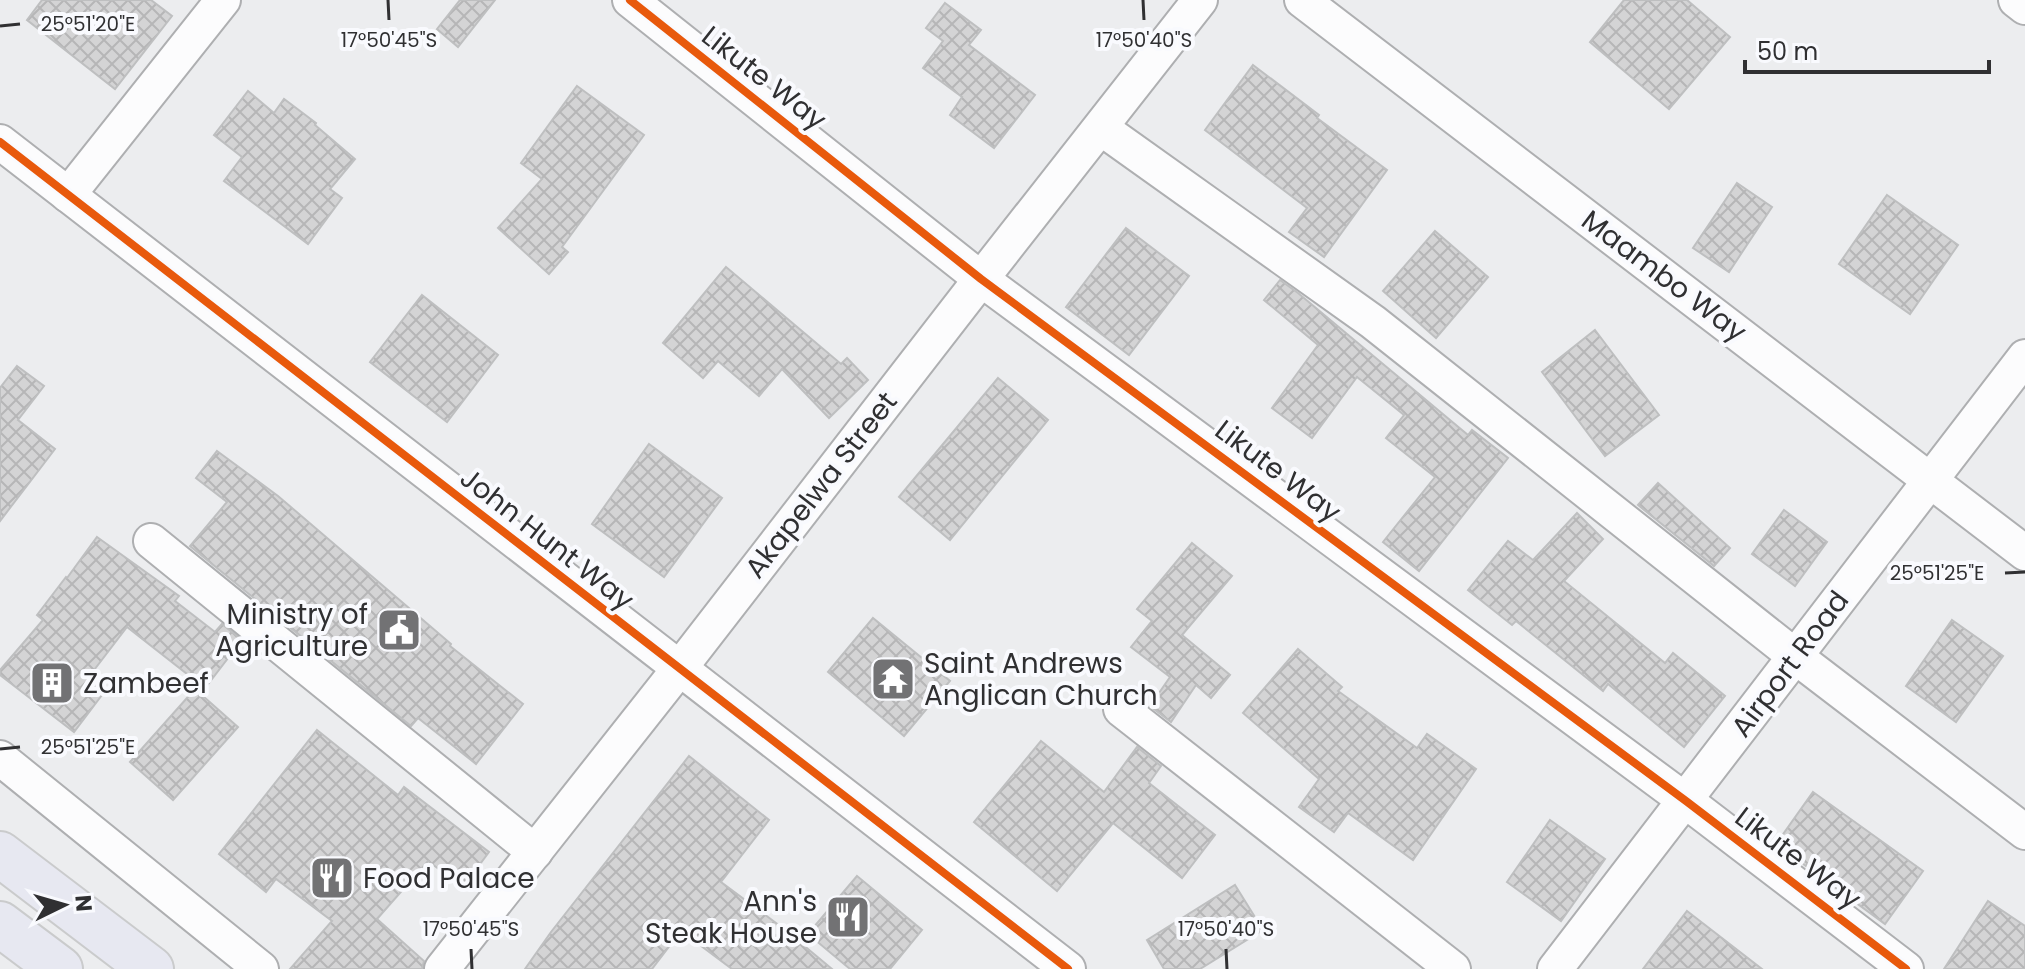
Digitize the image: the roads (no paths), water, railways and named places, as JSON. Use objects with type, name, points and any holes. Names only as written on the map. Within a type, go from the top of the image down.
[{"type":"highway","points":[[0,854],[151,969]]},
{"type":"highway","points":[[0,924],[60,969]]},
{"type":"street","points":[[68,195],[223,0]]},
{"type":"street","name":"Likute Way","points":[[630,0],[981,279],[1686,801],[1906,969]]},
{"type":"street","name":"Akapelwa Street","points":[[442,969],[1200,0]]},
{"type":"street","name":"Maambo Way","points":[[1302,0],[2025,553]]},
{"type":"street","points":[[2016,0],[2025,7]]},
{"type":"street","points":[[1101,128],[1373,322],[1796,657],[2025,832]]},
{"type":"street","name":"John Hunt Way","points":[[0,142],[1068,969]]},
{"type":"street","name":"Airport Road","points":[[1555,969],[2025,357]]},
{"type":"street","points":[[151,541],[535,852]]},
{"type":"street","points":[[1121,709],[1453,969]]},
{"type":"street","points":[[0,758],[261,969]]},
{"type":"place","name":"Ministry of Agriculture","points":[[399,630]]},
{"type":"place","name":"Saint Andrews Anglican Church","points":[[893,679]]},
{"type":"place","name":"Zambeef","points":[[52,683]]},
{"type":"place","name":"Food Palace","points":[[332,878]]},
{"type":"place","name":"Ann's Steak House","points":[[848,917]]}]
